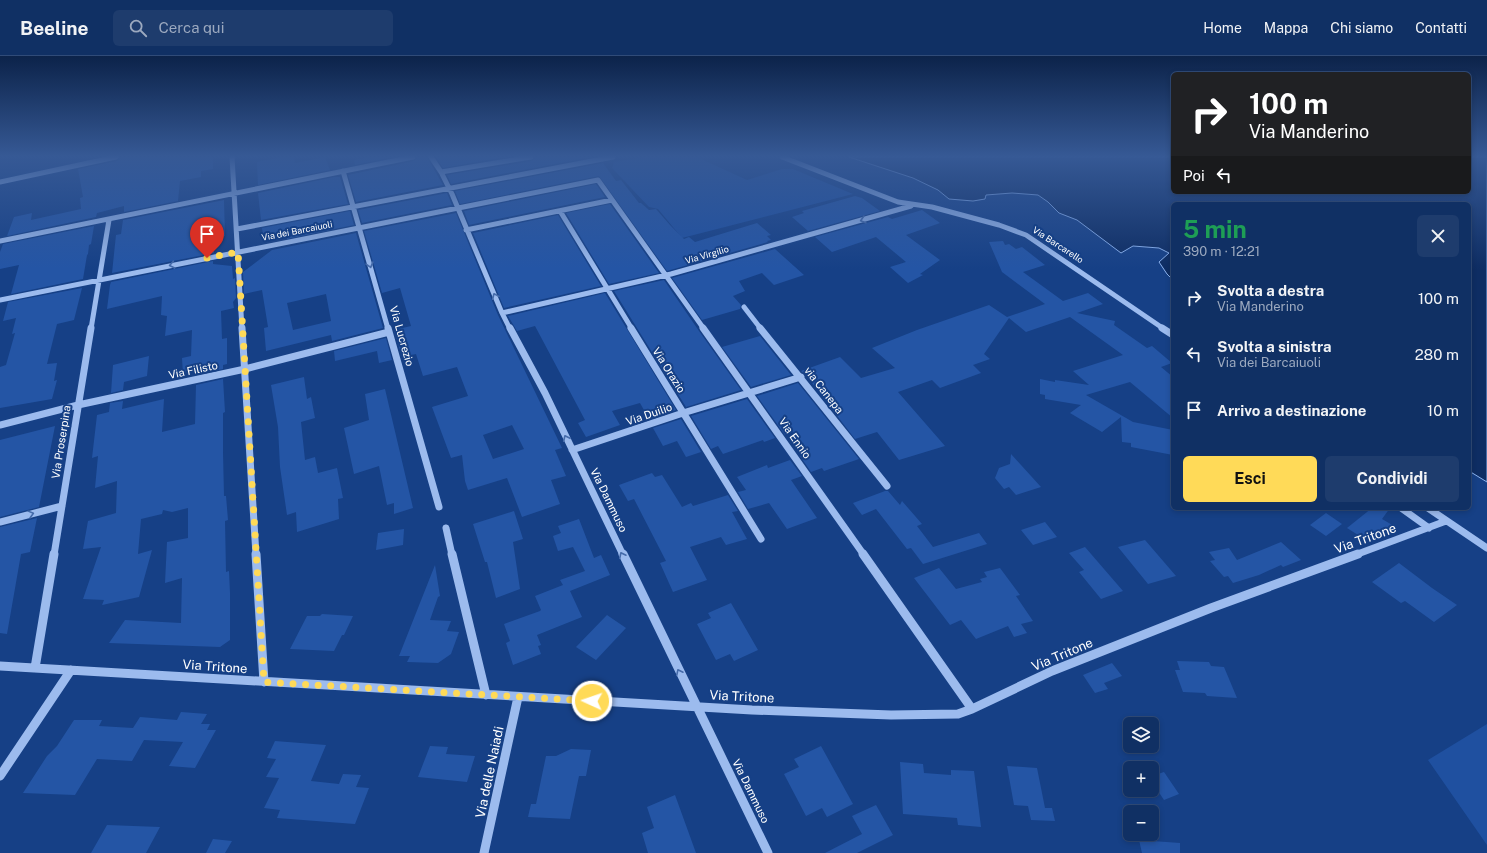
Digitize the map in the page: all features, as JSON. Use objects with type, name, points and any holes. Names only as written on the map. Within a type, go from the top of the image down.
[{"type":"street","points":[[0,241],[109,220],[228,194]]},
{"type":"street","points":[[234,194],[264,682]]},
{"type":"street","name":"Via Lucrezio","points":[[350,194],[439,507]]},
{"type":"street","points":[[237,229],[420,194]]},
{"type":"street","name":"Via Dammuso","points":[[451,194],[502,313],[545,394],[768,853]]},
{"type":"street","name":"Via dei Barcaiuoli","points":[[0,300],[527,194]]},
{"type":"street","name":"Via Ennio","points":[[608,194],[750,393],[972,710]]},
{"type":"street","name":"Via Barcarello","points":[[876,194],[914,205],[970,217],[1026,235],[1171,334]]},
{"type":"street","points":[[466,230],[612,200]]},
{"type":"street","name":"Via Virgilio","points":[[502,313],[666,275],[914,205]]},
{"type":"street","name":"Via Orazio","points":[[560,211],[761,539]]},
{"type":"street","name":"Via Proserpina","points":[[35,668],[109,220]]},
{"type":"street","name":"via Canepa","points":[[744,307],[887,486]]},
{"type":"street","name":"Via Filisto","points":[[0,425],[78,405],[245,369],[389,332]]},
{"type":"street","name":"Via Duilio","points":[[572,450],[683,413],[801,377]]},
{"type":"street","points":[[0,522],[62,506]]},
{"type":"street","points":[[1404,510],[1429,528]]},
{"type":"street","points":[[1431,510],[1487,548]]},
{"type":"street","name":"Via Tritone","points":[[0,666],[696,707],[891,715],[958,714],[972,710],[1059,668],[1211,608],[1446,521]]},
{"type":"street","points":[[446,528],[486,695]]},
{"type":"street","points":[[0,776],[71,670]]},
{"type":"street","name":"Via delle Naiadi","points":[[484,853],[518,697]]},
{"type":"shaded area","points":[[637,194],[852,194],[682,238],[658,209],[649,207]]},
{"type":"shaded area","points":[[943,194],[996,194],[986,195],[985,199],[973,201],[949,199]]},
{"type":"shaded area","points":[[1028,194],[1487,194],[1487,482],[1471,472],[1471,202],[1171,202],[1171,278],[1159,262],[1169,253],[1159,248],[1133,246],[1121,253],[1077,220],[1059,213],[1038,195]]},
{"type":"shaded area","points":[[1487,724],[1487,845],[1428,760]]},
{"type":"building","points":[[82,194],[179,194],[178,201],[124,212],[124,206],[97,213],[96,217],[7,236],[14,217],[32,213],[31,220],[81,209],[80,198],[83,197]]},
{"type":"building","points":[[258,194],[345,194],[348,204],[261,220]]},
{"type":"building","points":[[354,194],[396,194],[356,202]]},
{"type":"building","points":[[441,194],[447,194],[452,205],[362,223],[358,210]]},
{"type":"building","points":[[456,194],[509,194],[460,204]]},
{"type":"building","points":[[546,194],[603,194],[605,197],[469,225],[464,211]]},
{"type":"building","points":[[612,194],[632,194],[639,203],[649,210],[656,209],[684,239],[689,237],[695,242],[757,223],[771,235],[767,236],[771,240],[767,241],[768,242],[667,271]]},
{"type":"building","points":[[855,196],[862,198],[880,211],[808,231],[792,217],[804,213],[802,211]]},
{"type":"building","points":[[224,200],[225,236],[214,239],[214,253],[112,273],[116,235],[121,234],[123,220]]},
{"type":"building","points":[[610,204],[659,273],[609,284],[566,213]]},
{"type":"building","points":[[922,210],[940,223],[906,235],[940,260],[920,274],[923,275],[908,283],[890,267],[906,262],[876,237],[832,252],[815,237],[888,217],[892,219]]},
{"type":"building","points":[[350,211],[354,225],[286,239],[297,230],[263,236],[262,228]]},
{"type":"building","points":[[456,213],[498,315],[562,448],[555,450],[566,476],[551,480],[560,504],[522,517],[507,478],[468,490],[465,481],[462,455],[451,458],[432,407],[468,396],[457,367],[423,376],[416,354],[402,357],[394,330],[411,326],[400,288],[382,293],[364,231]],"holes":[[[512,425],[524,449],[493,459],[483,435]]]},
{"type":"building","points":[[558,215],[601,286],[504,308],[473,233]]},
{"type":"building","points":[[94,226],[83,279],[11,294],[19,265],[0,269],[0,252],[3,244]]},
{"type":"building","points":[[356,233],[383,328],[332,341],[331,335],[266,351],[264,328],[268,327],[262,290],[244,294],[243,272],[272,250]],"holes":[[[326,294],[331,321],[293,330],[287,303]]]},
{"type":"building","points":[[1003,241],[1005,245],[1009,244],[1016,249],[1022,247],[1045,265],[1023,272],[1063,301],[1088,293],[1103,304],[1077,313],[1115,321],[1114,325],[1147,348],[1152,346],[1171,362],[1161,367],[1171,375],[1171,416],[1130,382],[1086,395],[1133,422],[1171,430],[1171,455],[1131,447],[1131,443],[1122,442],[1121,417],[1102,432],[1070,413],[1081,405],[1045,399],[1045,395],[1040,394],[1040,379],[1089,385],[1073,371],[1123,355],[1070,317],[1026,332],[1009,318],[984,354],[990,359],[973,365],[981,373],[940,388],[932,380],[898,392],[945,446],[899,460],[877,432],[855,439],[805,374],[801,371],[840,357],[861,378],[895,368],[872,348],[917,330],[989,305],[1007,317],[1045,304],[1002,272],[989,242]]},
{"type":"building","points":[[775,249],[804,275],[774,285],[762,273],[739,281],[745,291],[733,296],[741,305],[740,309],[702,320],[672,278]]},
{"type":"building","points":[[213,261],[213,264],[232,266],[233,279],[235,278],[236,298],[233,302],[234,308],[221,311],[222,339],[227,338],[227,364],[223,365],[223,369],[196,374],[197,371],[183,374],[182,358],[191,356],[192,330],[165,336],[167,316],[161,315],[162,296],[107,309],[110,285],[111,282]]},
{"type":"building","points":[[664,280],[741,390],[686,407],[614,291]]},
{"type":"building","points":[[82,288],[74,320],[57,324],[47,364],[57,363],[54,381],[57,380],[52,399],[0,408],[0,367],[6,365],[15,333],[12,334],[16,318],[3,321],[8,302]]},
{"type":"building","points":[[605,293],[676,410],[649,419],[640,403],[612,411],[620,425],[586,437],[578,423],[585,420],[535,326],[517,331],[508,316]]},
{"type":"building","points":[[760,336],[791,375],[751,387],[722,347]]},
{"type":"building","points":[[386,338],[392,360],[379,363],[377,351],[335,361],[334,351]]},
{"type":"building","points":[[149,356],[147,376],[124,382],[123,390],[111,393],[113,365]]},
{"type":"building","points":[[304,377],[307,399],[311,397],[315,418],[301,422],[305,460],[315,457],[318,473],[337,468],[343,498],[338,499],[339,519],[297,532],[296,512],[287,515],[280,467],[278,427],[271,385]]},
{"type":"building","points":[[223,379],[225,412],[223,413],[224,496],[226,496],[228,520],[225,521],[226,572],[229,571],[230,640],[220,647],[109,643],[125,620],[181,623],[182,578],[165,583],[167,542],[188,538],[188,508],[172,512],[163,510],[162,514],[141,519],[138,554],[152,550],[139,597],[102,605],[104,600],[83,599],[101,547],[83,549],[88,521],[116,513],[117,481],[95,488],[98,456],[92,458],[97,415],[109,412],[110,403],[123,401],[122,409],[164,399],[162,432],[195,424],[196,385]]},
{"type":"building","points":[[798,383],[859,459],[824,471],[822,468],[811,472],[800,456],[810,452],[793,432],[785,435],[757,396]]},
{"type":"building","points":[[385,389],[413,508],[394,514],[394,503],[387,505],[379,466],[354,474],[344,428],[369,420],[365,394]]},
{"type":"building","points":[[747,399],[775,438],[764,442],[763,440],[723,454],[718,446],[711,449],[691,416]]},
{"type":"building","points":[[681,419],[701,452],[686,457],[677,441],[663,446],[653,428]]},
{"type":"building","points":[[55,426],[39,507],[0,517],[0,440]]},
{"type":"building","points":[[1011,454],[1041,487],[1016,495],[1009,487],[1004,489],[995,478],[999,468],[1010,464]]},
{"type":"building","points":[[790,460],[802,476],[791,480],[817,518],[787,529],[769,503],[748,509],[738,492],[746,490],[737,477],[767,465],[768,468]]},
{"type":"building","points":[[652,473],[655,477],[662,475],[682,507],[691,503],[693,506],[728,495],[738,511],[732,512],[747,539],[726,545],[721,537],[690,547],[707,580],[673,592],[660,563],[666,561],[634,499],[628,501],[619,485]]},
{"type":"building","points":[[888,491],[900,505],[902,501],[922,524],[917,526],[933,547],[979,533],[987,544],[923,564],[911,548],[907,549],[876,509],[862,515],[853,503]]},
{"type":"building","points":[[1370,510],[1389,510],[1382,519],[1394,526],[1386,533],[1366,540],[1347,528]]},
{"type":"building","points":[[514,511],[523,539],[513,542],[520,589],[496,598],[487,562],[485,562],[473,524]]},
{"type":"building","points":[[1326,513],[1342,524],[1326,536],[1310,525]]},
{"type":"building","points":[[37,518],[30,552],[21,554],[7,634],[0,633],[0,527]]},
{"type":"building","points":[[579,519],[594,558],[601,555],[610,575],[570,591],[582,617],[537,635],[541,645],[538,646],[541,654],[513,665],[506,643],[510,641],[504,624],[540,611],[541,610],[535,596],[563,585],[560,580],[585,571],[573,547],[558,551],[553,536],[561,533],[558,526]]},
{"type":"building","points":[[1045,522],[1057,537],[1033,545],[1021,530]]},
{"type":"building","points":[[404,529],[403,545],[376,550],[378,533]]},
{"type":"building","points":[[1145,540],[1176,576],[1148,584],[1118,547]]},
{"type":"building","points":[[1281,542],[1301,560],[1283,567],[1281,565],[1259,575],[1233,583],[1228,576],[1224,577],[1210,561],[1215,560],[1209,552],[1229,548],[1237,560]]},
{"type":"building","points":[[1085,547],[1123,591],[1101,599],[1079,572],[1084,570],[1069,553]]},
{"type":"building","points":[[1399,563],[1457,605],[1434,622],[1405,601],[1401,603],[1372,582]]},
{"type":"building","points":[[435,565],[440,596],[438,597],[430,620],[451,621],[447,631],[459,632],[451,654],[438,663],[407,662],[410,656],[399,656]]},
{"type":"building","points":[[939,568],[956,589],[982,582],[980,579],[987,577],[984,572],[1000,568],[1020,595],[1016,596],[1033,621],[1021,624],[1027,633],[1014,637],[1008,626],[976,639],[961,620],[950,625],[914,578]]},
{"type":"building","points":[[731,603],[758,650],[734,661],[730,654],[716,660],[697,624],[711,618],[708,613]]},
{"type":"building","points":[[322,614],[353,616],[334,651],[290,649],[307,616],[320,616]]},
{"type":"building","points":[[607,615],[626,628],[596,660],[576,647]]},
{"type":"building","points":[[1177,661],[1209,662],[1211,666],[1224,667],[1237,698],[1207,696],[1205,693],[1183,692],[1175,670],[1180,670]]},
{"type":"building","points":[[1112,663],[1122,676],[1104,683],[1108,689],[1095,693],[1083,675]]},
{"type":"building","points":[[181,712],[207,714],[201,724],[210,724],[207,730],[216,730],[195,768],[169,766],[183,742],[144,740],[132,761],[97,759],[75,795],[23,793],[47,756],[57,746],[74,720],[102,720],[99,726],[133,728],[140,717],[177,720]]},
{"type":"building","points":[[275,741],[326,745],[311,781],[339,784],[343,774],[361,775],[356,787],[369,788],[355,824],[277,818],[280,810],[264,808],[279,778],[266,777],[276,759],[267,758]]},
{"type":"building","points":[[430,746],[448,747],[446,754],[475,756],[467,782],[418,777]]},
{"type":"building","points":[[821,746],[853,804],[827,817],[822,808],[806,816],[784,774],[799,767],[794,759]]},
{"type":"building","points":[[571,749],[591,750],[586,776],[579,776],[570,819],[528,817],[531,804],[536,804],[546,756],[556,756]]},
{"type":"building","points":[[900,762],[923,764],[924,773],[951,775],[951,770],[974,771],[981,827],[958,825],[957,818],[903,814]]},
{"type":"building","points":[[1007,766],[1037,768],[1045,808],[1052,808],[1055,821],[1031,820],[1028,806],[1014,805]]},
{"type":"building","points":[[1164,772],[1179,794],[1164,800],[1159,792],[1159,774]]},
{"type":"building","points":[[675,795],[696,853],[648,853],[642,833],[654,828],[647,807]]},
{"type":"building","points":[[876,805],[893,835],[857,853],[825,853],[862,834],[852,816]]},
{"type":"building","points":[[107,825],[160,827],[146,853],[91,853]]},
{"type":"building","points":[[213,839],[232,841],[225,853],[206,853]]},
{"type":"building","points":[[1139,841],[1180,843],[1180,853],[1142,853]]},
{"type":"route","points":[[207,258],[238,252],[264,682],[592,701]]}]
